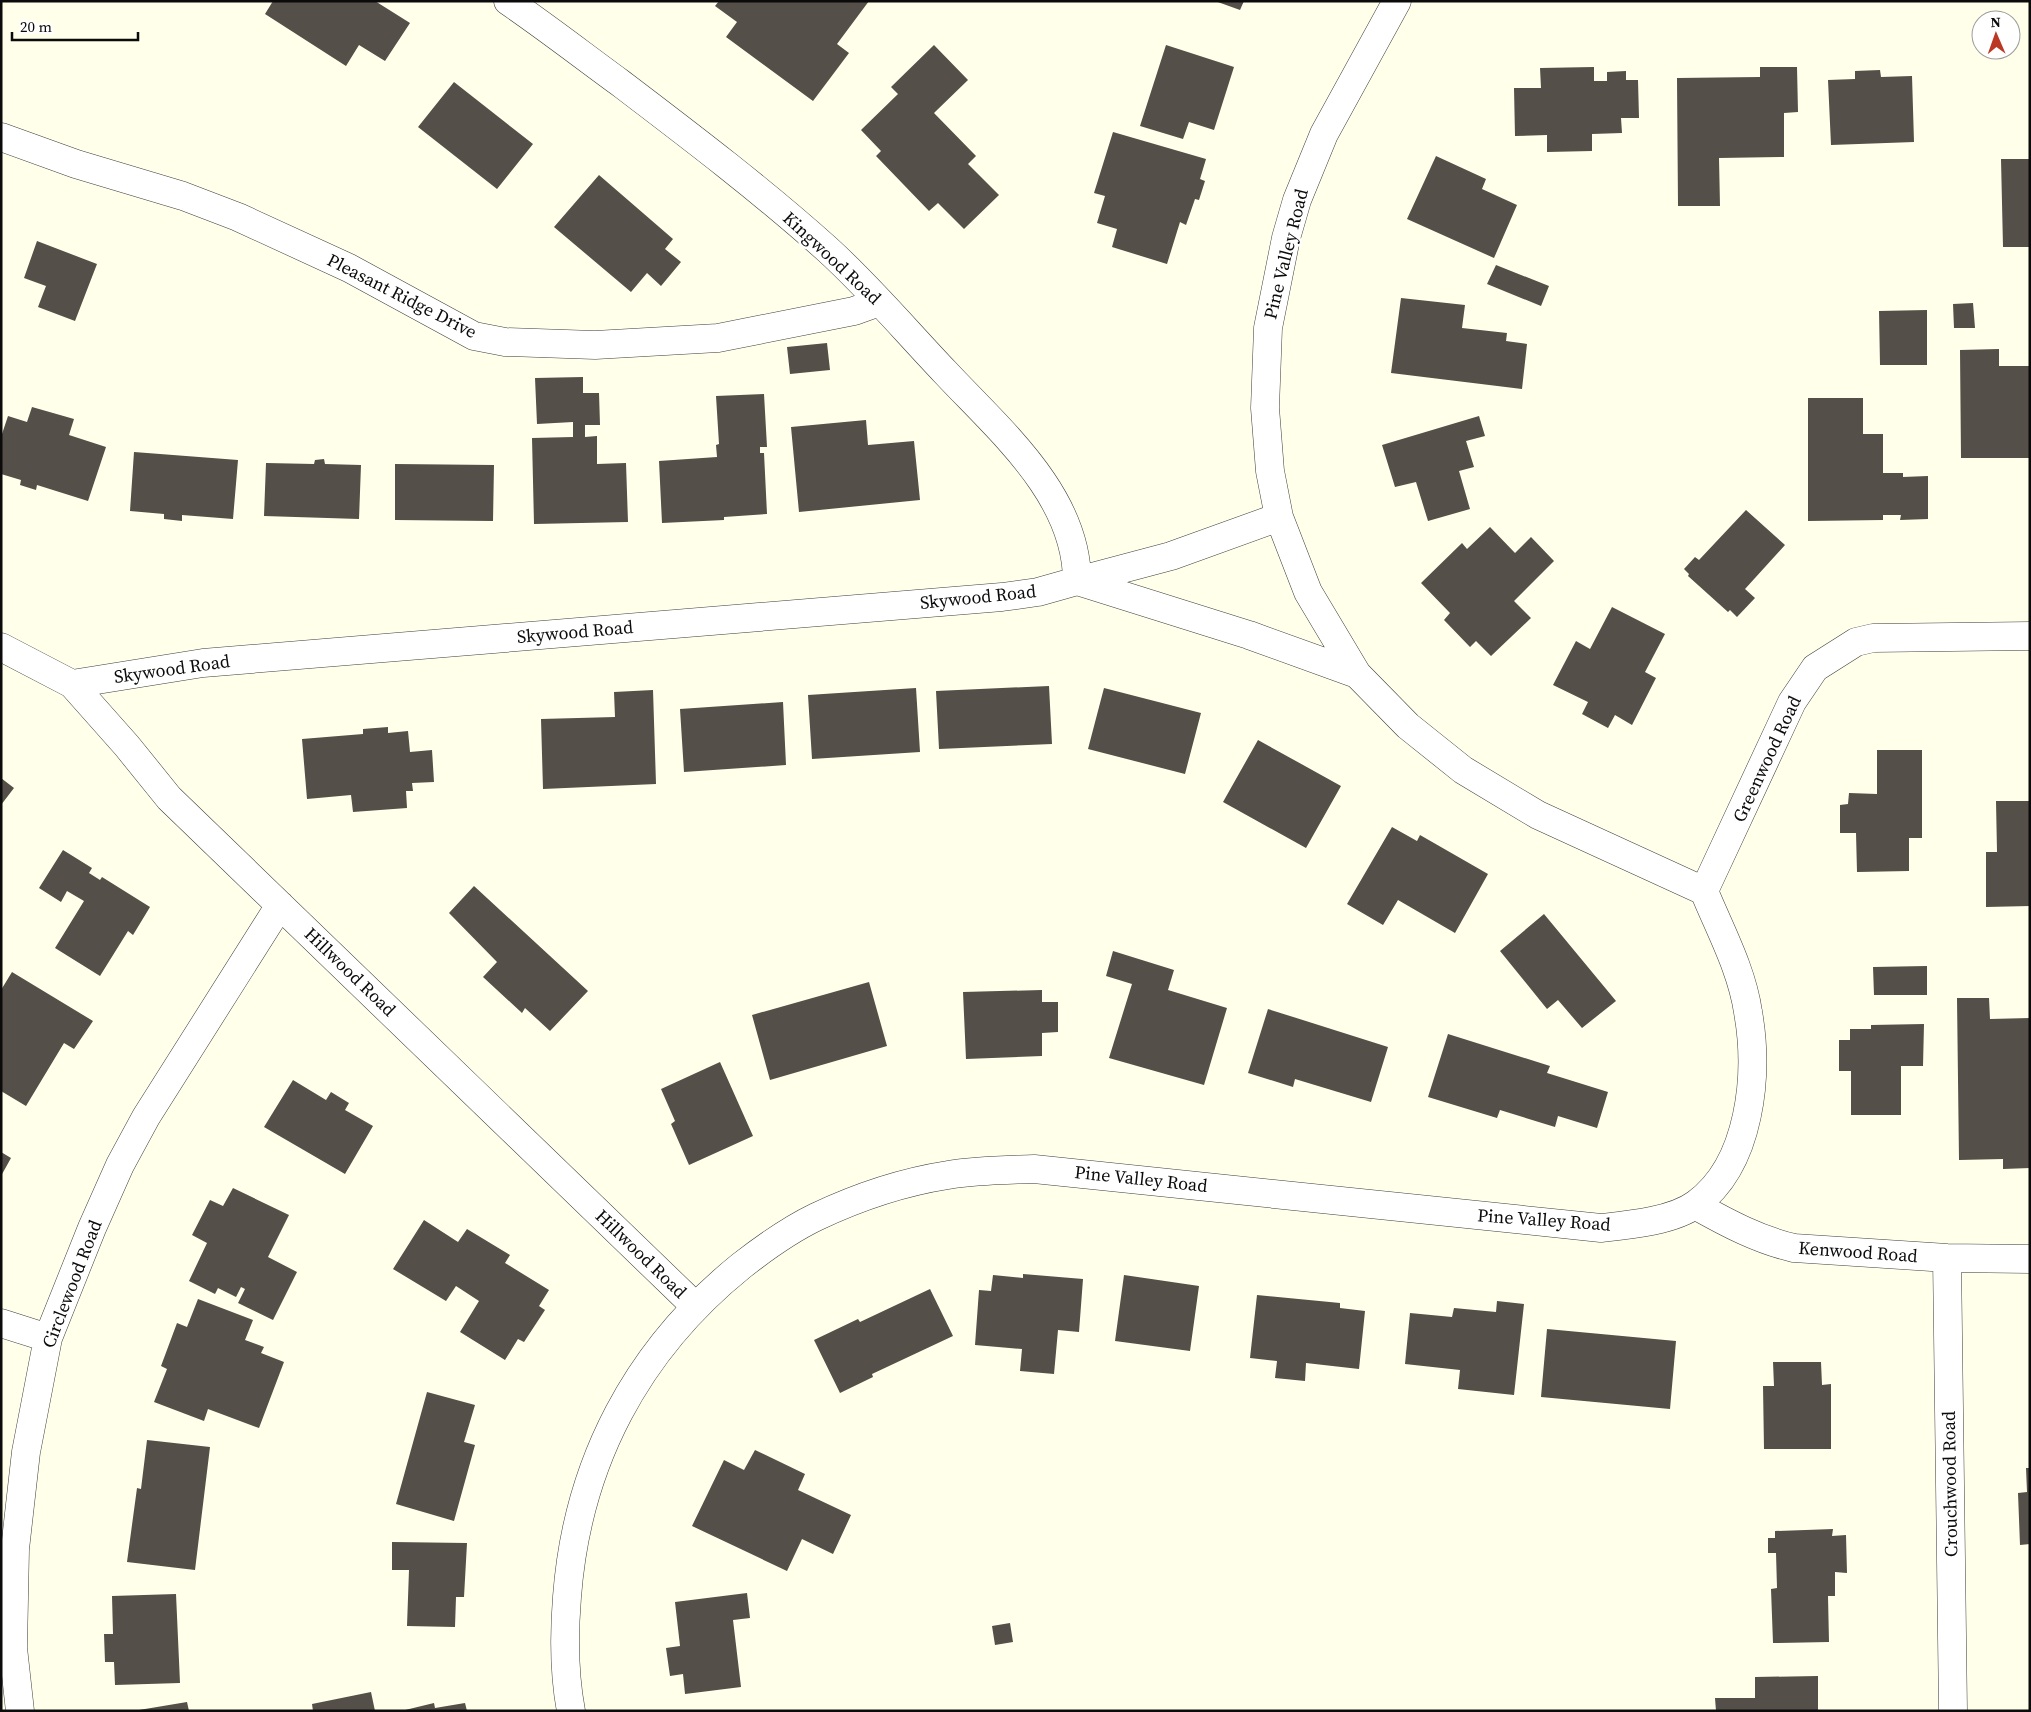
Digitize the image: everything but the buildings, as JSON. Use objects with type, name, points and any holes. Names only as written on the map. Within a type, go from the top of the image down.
[{"type":"street","name":"Kingwood Road","points":[[508,1],[722,159],[828,250],[1003,433],[1041,480],[1060,510],[1072,539],[1077,561],[1077,581]]},
{"type":"street","name":"Pine Valley Road","points":[[572,1711],[565,1645],[569,1572],[580,1512],[599,1458],[622,1406],[666,1340],[695,1306],[766,1246],[815,1217],[922,1180],[977,1171],[1061,1171],[1601,1228],[1630,1225],[1666,1216],[1695,1205],[1717,1185],[1732,1165],[1740,1145],[1752,1072],[1748,1011],[1732,958],[1704,891],[1538,815],[1463,770],[1408,726],[1357,674],[1308,592],[1278,517],[1270,470],[1265,408],[1268,328],[1284,247],[1297,200],[1324,134],[1397,1]]},
{"type":"street","name":"Pleasant Ridge Drive","points":[[1,137],[76,164],[183,196],[238,217],[349,268],[474,336],[504,342],[595,345],[718,338],[854,311],[879,302]]},
{"type":"street","name":"Skywood Road","points":[[72,684],[203,663],[1002,598],[1038,592],[1171,556],[1278,517]]},
{"type":"street","points":[[1077,581],[1249,635],[1357,674]]},
{"type":"street","name":"Greenwood Road","points":[[1704,891],[1792,702],[1815,668],[1856,642],[1873,638],[2030,636]]},
{"type":"street","name":"Hillwood Road","points":[[1,647],[72,684],[169,798],[695,1306]]},
{"type":"street","name":"Circlewood Road","points":[[20,1711],[13,1648],[14,1549],[26,1452],[48,1338],[92,1228],[120,1165],[146,1117],[280,905]]},
{"type":"street","name":"Kenwood Road","points":[[1695,1205],[1730,1225],[1776,1244],[1794,1248],[1947,1258],[2030,1259]]},
{"type":"street","name":"Crouchwood Road","points":[[1947,1258],[1953,1711]]},
{"type":"street","points":[[1,1323],[48,1338]]}]
